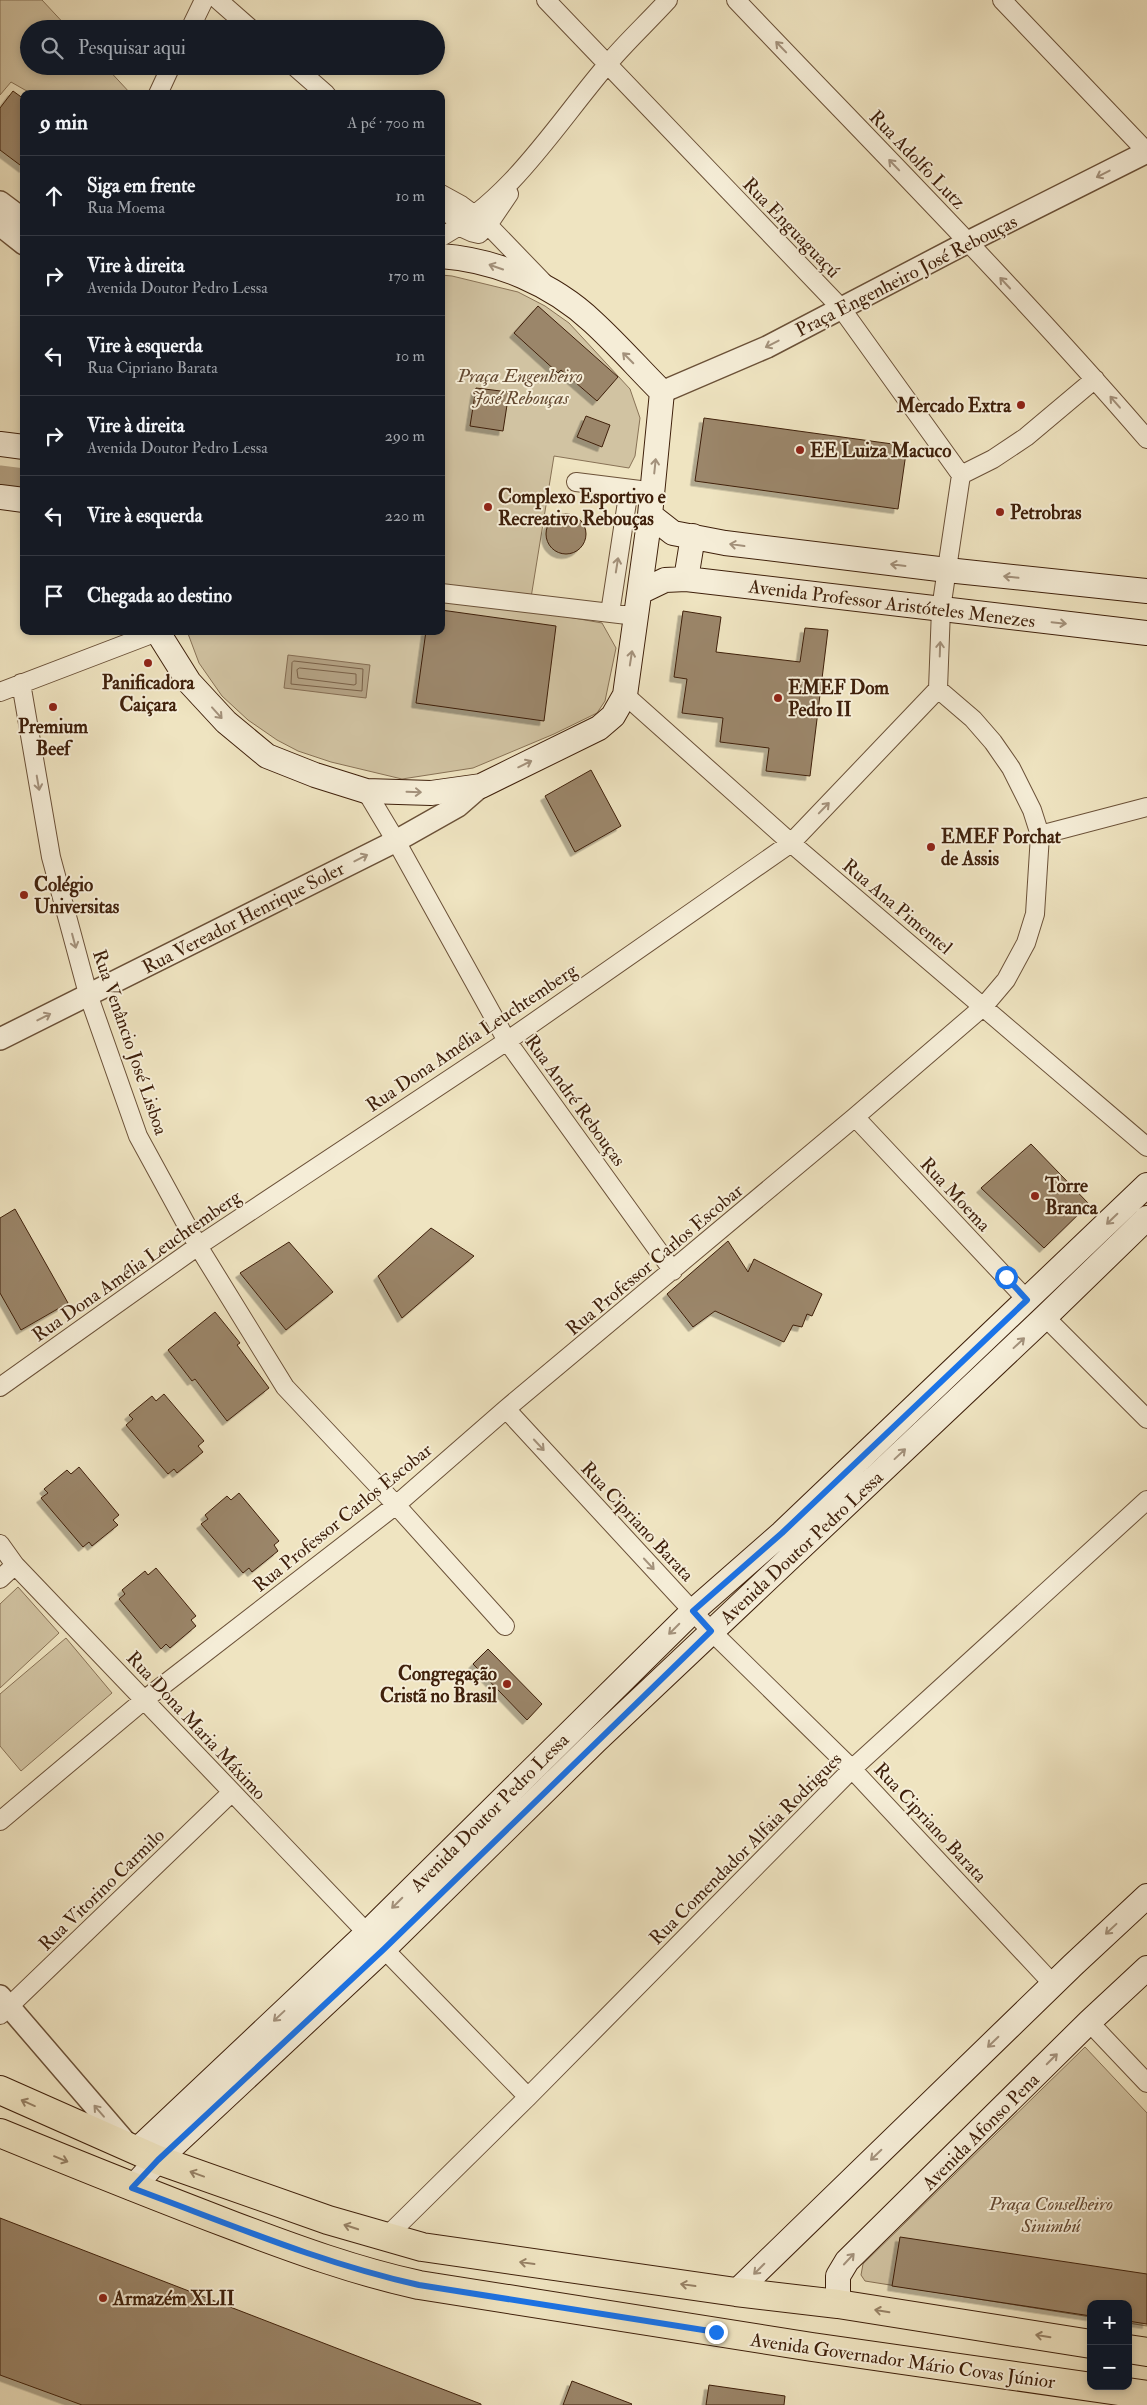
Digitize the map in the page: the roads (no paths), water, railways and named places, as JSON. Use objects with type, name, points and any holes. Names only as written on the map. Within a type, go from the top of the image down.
[{"type":"main road","points":[[159,635],[189,682],[226,722],[267,756],[315,776],[366,791],[431,793],[481,786],[599,728],[613,716],[625,694],[653,491],[662,392],[592,320],[554,293],[523,276],[490,264],[445,257]]},
{"type":"main road","points":[[0,444],[20,446]]},
{"type":"main road","points":[[0,497],[20,500]]},
{"type":"main road","name":"Avenida Professor Aristóteles Menezes","points":[[650,515],[673,533],[777,551],[1147,591]]},
{"type":"main road","points":[[686,579],[692,536]]},
{"type":"main road","name":"Avenida Professor Aristóteles Menezes","points":[[640,592],[665,580],[686,579],[1147,633]]},
{"type":"main road","name":"Avenida Doutor Pedro Lessa","points":[[132,2188],[142,2153],[693,1611],[782,1533],[1147,1185]]},
{"type":"main road","name":"Avenida Doutor Pedro Lessa","points":[[142,2153],[384,1949],[711,1631],[1045,1317],[1147,1218]]},
{"type":"main road","points":[[736,2292],[1053,1984],[1147,1896]]},
{"type":"main road","name":"Avenida Afonso Pena","points":[[838,2304],[838,2276],[847,2261],[1089,2022],[1147,1968]]},
{"type":"main road","points":[[0,2090],[142,2153],[385,2238],[471,2255],[736,2292],[838,2304],[1087,2343]]},
{"type":"main road","name":"Avenida Governador Mário Covas Júnior","points":[[0,2134],[132,2188],[344,2266],[419,2285],[812,2347],[1147,2394]]},
{"type":"main road","points":[[1132,2350],[1147,2352]]},
{"type":"street","points":[[194,20],[204,0]]},
{"type":"street","points":[[218,0],[241,20]]},
{"type":"street","name":"Rua Enguaguaçú","points":[[546,0],[841,308],[961,475]]},
{"type":"street","points":[[445,201],[455,221],[479,234],[482,220],[607,65],[668,0]]},
{"type":"street","name":"Rua Adolfo Lutz","points":[[736,0],[968,242],[1095,379],[1147,439]]},
{"type":"street","points":[[1002,0],[1147,152]]},
{"type":"street","points":[[160,90],[167,75]]},
{"type":"street","points":[[304,75],[321,90]]},
{"type":"street","name":"Praça Engenheiro José Rebouças","points":[[662,392],[766,347],[1147,152]]},
{"type":"street","points":[[445,197],[482,220],[554,293]]},
{"type":"street","points":[[0,202],[20,217]]},
{"type":"street","points":[[445,230],[448,224],[455,221]]},
{"type":"street","points":[[0,225],[20,241]]},
{"type":"street","points":[[938,689],[941,609],[961,475],[993,459],[1026,437],[1095,379]]},
{"type":"street","points":[[576,482],[653,491]]},
{"type":"street","points":[[610,613],[629,489]]},
{"type":"street","points":[[445,593],[636,616]]},
{"type":"street","points":[[0,692],[149,635]]},
{"type":"street","name":"Rua Venâncio José Lisboa","points":[[21,683],[51,857],[88,994],[138,1136],[198,1246],[285,1387],[396,1504],[505,1626]]},
{"type":"street","name":"Rua Professor Carlos Escobar","points":[[0,1821],[144,1700],[396,1504],[506,1409],[855,1117],[984,1006],[1006,980],[1026,943],[1035,914],[1040,835],[1032,810],[1002,755],[973,719],[938,689]]},
{"type":"street","name":"Rua Dona Amélia Leuchtemberg","points":[[0,1387],[198,1246],[507,1040],[790,843],[938,689]]},
{"type":"street","name":"Rua Ana Pimentel","points":[[625,694],[790,843],[984,1006],[1147,1147]]},
{"type":"street","name":"Rua Vereador Henrique Soler","points":[[0,1039],[396,841],[458,806],[481,786]]},
{"type":"street","name":"Rua André Rebouças","points":[[366,791],[507,1040],[673,1271]]},
{"type":"street","points":[[1040,835],[1147,807]]},
{"type":"street","name":"Rua Moema","points":[[855,1117],[1027,1300]]},
{"type":"street","points":[[1045,1317],[1147,1419]]},
{"type":"street","name":"Rua Cipriano Barata","points":[[506,1409],[711,1631],[852,1769],[1053,1984]]},
{"type":"street","name":"Rua Comendador Alfaia Rodrigues","points":[[385,2238],[528,2097],[852,1769],[1147,1500]]},
{"type":"street","name":"Rua Dona Maria Máximo","points":[[0,1544],[15,1565],[231,1793],[367,1933]]},
{"type":"street","points":[[0,1579],[15,1565]]},
{"type":"street","name":"Rua Vitorino Carmilo","points":[[3,2005],[231,1793]]},
{"type":"street","points":[[384,1949],[528,2097]]},
{"type":"street","points":[[3,2005],[142,2153]]},
{"type":"street","points":[[1089,2022],[1147,2083]]},
{"type":"water","points":[[288,655],[370,665],[366,698],[284,688]]},
{"type":"waterway","points":[[0,475],[20,478]]},
{"type":"place","name":"Mercado Extra","points":[[1021,405]]},
{"type":"place","name":"EE Luiza Macuco","points":[[800,450]]},
{"type":"place","name":"Complexo Esportivo e Recreativo Rebouças","points":[[488,507]]},
{"type":"place","name":"Petrobras","points":[[1000,512]]},
{"type":"place","name":"Panificadora Caiçara","points":[[148,663]]},
{"type":"place","name":"EMEF Dom Pedro II","points":[[778,698]]},
{"type":"place","name":"Premium Beef","points":[[53,707]]},
{"type":"place","name":"EMEF Porchat de Assis","points":[[931,847]]},
{"type":"place","name":"Colégio Universitas","points":[[24,895]]},
{"type":"place","name":"Torre Branca","points":[[1035,1196]]},
{"type":"place","name":"Congregação Cristã no Brasil","points":[[507,1684]]},
{"type":"place","name":"Armazém XLII","points":[[103,2298]]},
{"type":"park label","name":"Praça Conselheiro Sinimbú","points":[[1051,2214]]}]
